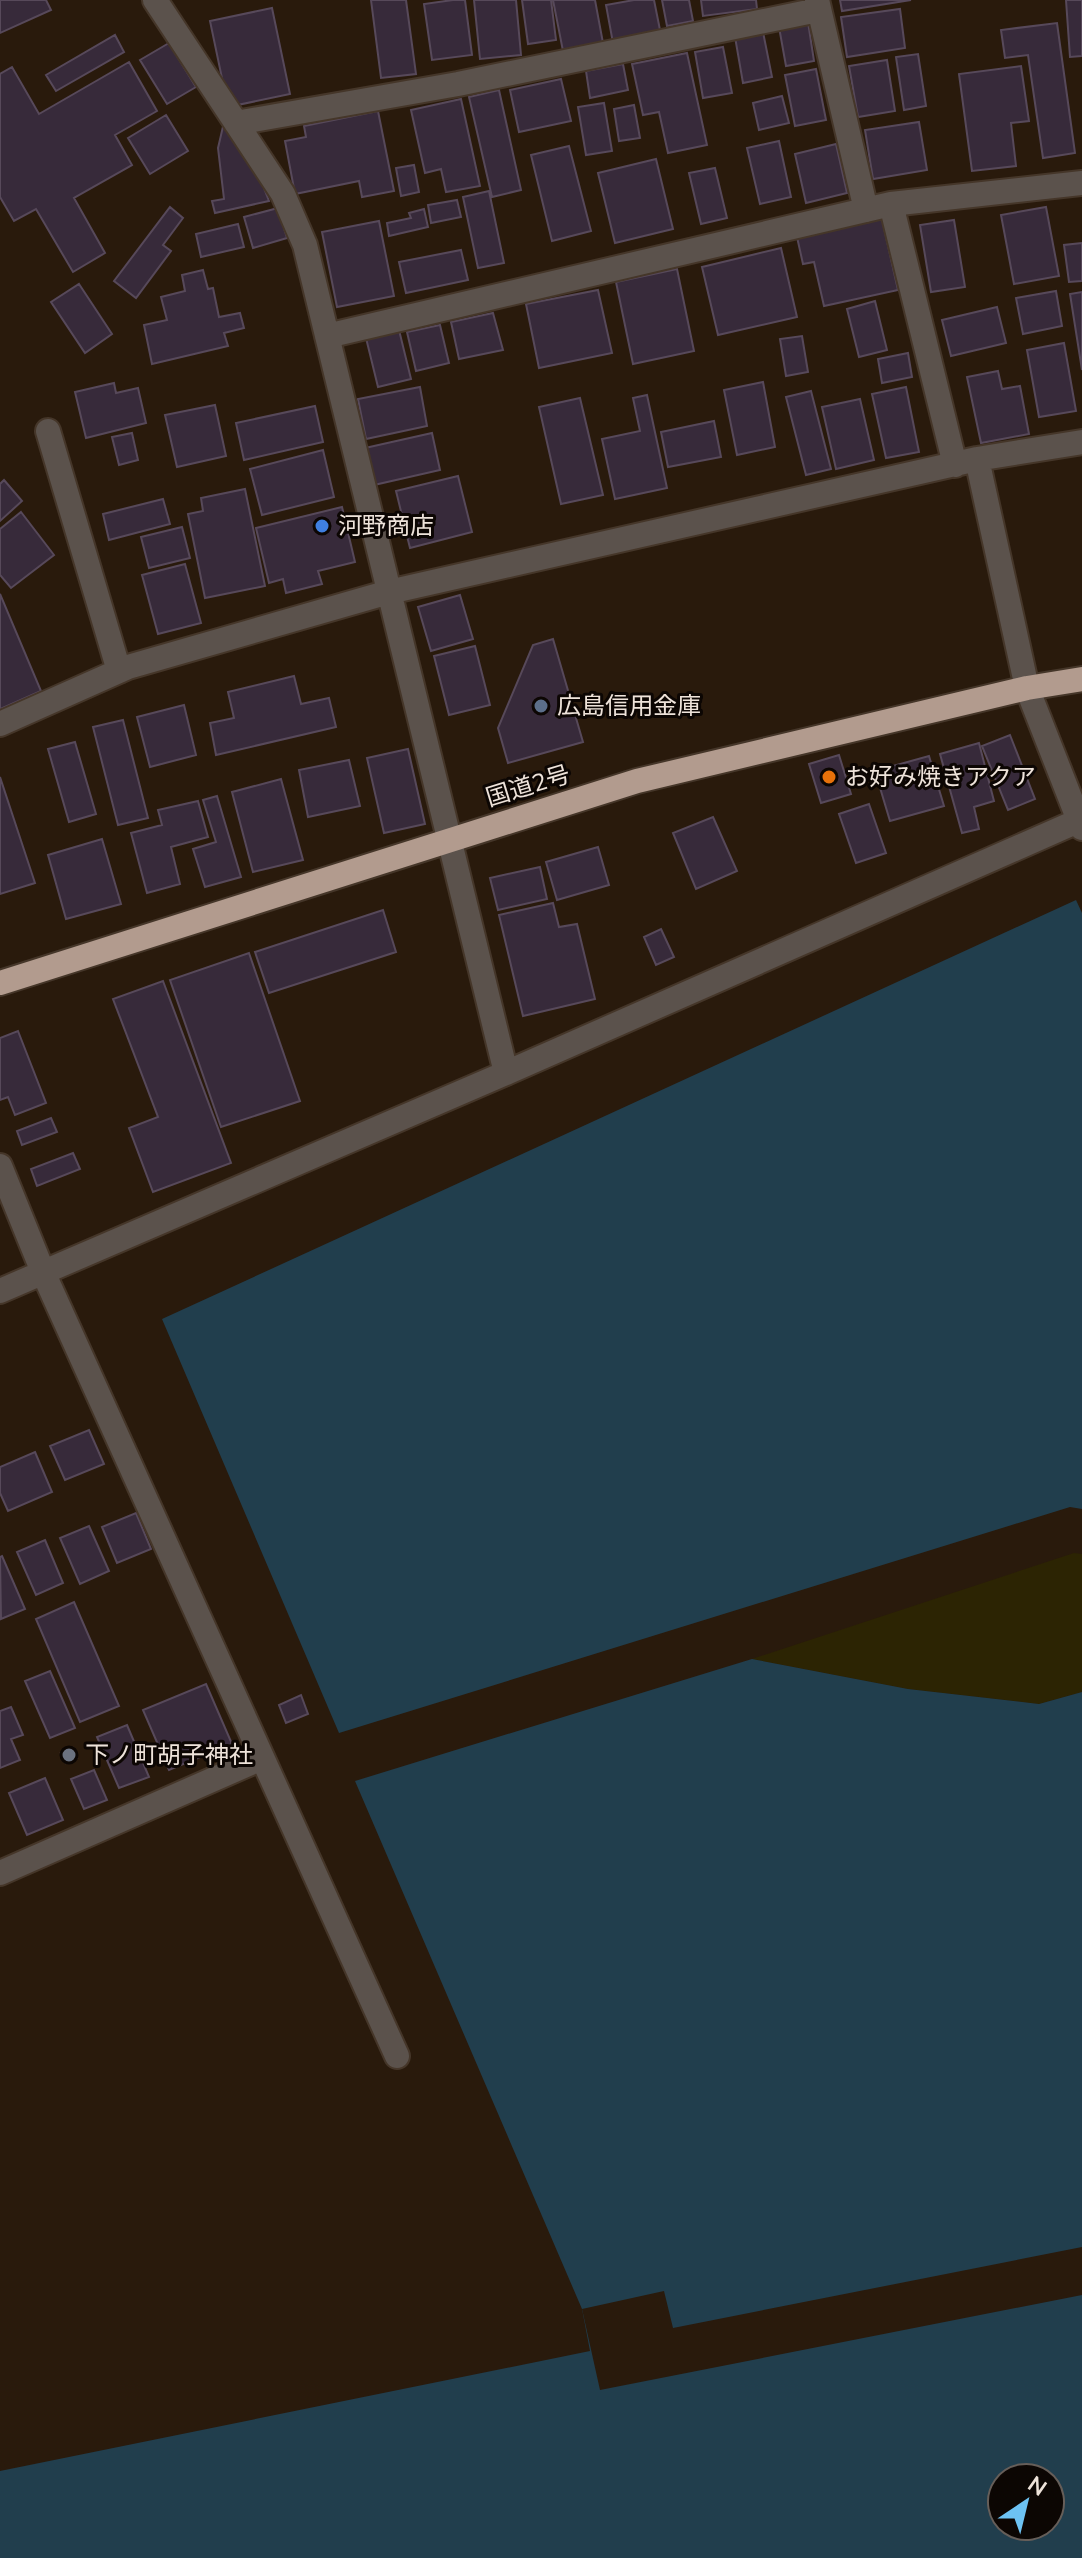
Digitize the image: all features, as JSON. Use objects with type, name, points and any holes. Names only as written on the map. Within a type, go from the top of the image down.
[{"type":"highway","name":"国道2号","points":[[0,983],[637,781],[1027,688],[1082,679]]},
{"type":"street","points":[[155,0],[283,194],[305,245],[506,1073]]},
{"type":"street","points":[[236,123],[458,84],[818,5],[866,210]]},
{"type":"street","points":[[327,336],[891,204],[1082,183]]},
{"type":"street","points":[[0,1291],[1080,824],[1027,688],[966,462],[891,204]]},
{"type":"street","points":[[48,431],[119,671]]},
{"type":"street","points":[[0,724],[119,671],[389,592],[966,462],[1082,442]]},
{"type":"street","points":[[0,1166],[43,1272],[397,2056]]},
{"type":"street","points":[[0,1873],[262,1758]]},
{"type":"sand","points":[[1074,1553],[1082,1554],[1082,1692],[1039,1704],[908,1689],[752,1659]]},
{"type":"water","points":[[1076,900],[1082,913],[1082,1509],[1070,1507],[339,1733],[162,1319]]},
{"type":"water","points":[[752,1659],[908,1689],[1039,1704],[1082,1692],[1082,2558],[0,2558],[0,2471],[590,2351],[582,2309],[355,1781]]},
{"type":"pier","points":[[1082,2247],[1082,2295],[600,2390],[582,2309],[664,2291],[673,2328]]},
{"type":"building","points":[[0,0],[46,0],[51,10],[0,33]]},
{"type":"building","points":[[371,0],[406,0],[416,74],[381,78]]},
{"type":"building","points":[[465,0],[472,55],[432,60],[424,4]]},
{"type":"building","points":[[474,0],[516,0],[521,55],[480,59]]},
{"type":"building","points":[[522,0],[551,0],[556,40],[528,44]]},
{"type":"building","points":[[553,0],[595,0],[603,43],[563,51]]},
{"type":"building","points":[[654,0],[661,35],[613,43],[606,5]]},
{"type":"building","points":[[662,0],[689,0],[693,21],[667,26]]},
{"type":"building","points":[[701,0],[756,0],[757,9],[703,16]]},
{"type":"building","points":[[840,0],[911,0],[842,11]]},
{"type":"building","points":[[1066,0],[1082,0],[1082,56],[1070,57]]},
{"type":"building","points":[[272,8],[290,94],[228,107],[210,21]]},
{"type":"building","points":[[900,9],[905,48],[847,57],[841,17]]},
{"type":"building","points":[[808,22],[814,61],[786,66],[779,27]]},
{"type":"building","points":[[1057,23],[1075,153],[1043,158],[1028,55],[1005,58],[1001,30]]},
{"type":"building","points":[[763,32],[772,77],[743,83],[735,37]]},
{"type":"building","points":[[115,35],[124,52],[56,91],[46,75]]},
{"type":"building","points":[[169,43],[196,87],[167,104],[140,60]]},
{"type":"building","points":[[723,47],[732,93],[703,98],[695,52]]},
{"type":"building","points":[[687,53],[707,145],[668,153],[659,112],[643,115],[632,64]]},
{"type":"building","points":[[918,54],[926,106],[904,110],[896,57]]},
{"type":"building","points":[[887,60],[895,111],[858,117],[849,66]]},
{"type":"building","points":[[129,62],[157,111],[115,135],[132,165],[74,198],[105,253],[73,272],[36,209],[14,221],[0,197],[0,74],[12,67],[39,114]]},
{"type":"building","points":[[623,64],[628,90],[590,98],[586,71]]},
{"type":"building","points":[[1021,66],[1029,121],[1011,123],[1016,166],[972,171],[959,74]]},
{"type":"building","points":[[816,69],[826,120],[795,126],[785,75]]},
{"type":"building","points":[[561,79],[571,121],[519,132],[510,90]]},
{"type":"building","points":[[499,90],[521,190],[492,197],[469,97]]},
{"type":"building","points":[[782,96],[789,123],[759,130],[753,103]]},
{"type":"building","points":[[461,99],[480,186],[446,192],[441,169],[425,173],[411,110]]},
{"type":"building","points":[[604,103],[612,151],[586,155],[578,107]]},
{"type":"building","points":[[634,105],[640,138],[619,141],[614,109]]},
{"type":"building","points":[[378,111],[394,191],[362,197],[359,181],[295,194],[285,141],[306,137],[304,126]]},
{"type":"building","points":[[166,115],[188,151],[150,174],[128,138]]},
{"type":"building","points":[[225,118],[253,160],[269,201],[215,213],[212,201],[224,199],[218,148]]},
{"type":"building","points":[[919,122],[927,170],[873,179],[865,130]]},
{"type":"building","points":[[779,141],[791,197],[760,204],[747,148]]},
{"type":"building","points":[[836,144],[847,193],[806,203],[795,154]]},
{"type":"building","points":[[569,146],[591,231],[552,241],[531,155]]},
{"type":"building","points":[[656,159],[673,229],[615,243],[598,173]]},
{"type":"building","points":[[414,165],[419,192],[401,196],[396,168]]},
{"type":"building","points":[[715,168],[727,218],[701,224],[689,173]]},
{"type":"building","points":[[489,191],[504,263],[478,268],[463,197]]},
{"type":"building","points":[[457,200],[461,217],[431,223],[428,205]]},
{"type":"building","points":[[170,207],[183,218],[163,245],[171,251],[136,298],[114,281]]},
{"type":"building","points":[[1046,207],[1059,276],[1014,284],[1001,215]]},
{"type":"building","points":[[278,208],[287,238],[253,248],[244,217]]},
{"type":"building","points":[[424,209],[428,227],[389,236],[387,223],[411,218],[409,213]]},
{"type":"building","points":[[882,219],[898,290],[824,306],[814,262],[803,264],[797,237]]},
{"type":"building","points":[[954,220],[965,287],[931,292],[920,225]]},
{"type":"building","points":[[379,221],[394,296],[337,307],[322,232]]},
{"type":"building","points":[[238,224],[244,247],[201,257],[196,234]]},
{"type":"building","points":[[1082,243],[1082,281],[1069,282],[1064,245]]},
{"type":"building","points":[[781,248],[797,317],[718,335],[702,267]]},
{"type":"building","points":[[461,250],[468,280],[406,293],[399,262]]},
{"type":"building","points":[[677,269],[694,351],[633,364],[616,282]]},
{"type":"building","points":[[203,270],[208,289],[213,288],[219,317],[240,313],[244,328],[224,333],[228,346],[152,364],[144,325],[167,320],[161,297],[185,291],[182,275]]},
{"type":"building","points":[[79,284],[112,334],[85,353],[51,302]]},
{"type":"building","points":[[598,290],[612,353],[539,368],[526,304]]},
{"type":"building","points":[[1056,291],[1062,326],[1023,334],[1016,298]]},
{"type":"building","points":[[1082,292],[1082,370],[1070,294]]},
{"type":"building","points":[[875,301],[887,350],[859,357],[847,309]]},
{"type":"building","points":[[997,307],[1006,343],[951,356],[942,320]]},
{"type":"building","points":[[493,313],[503,350],[459,359],[451,322]]},
{"type":"building","points":[[440,325],[449,363],[416,371],[407,332]]},
{"type":"building","points":[[399,330],[411,379],[378,387],[366,338]]},
{"type":"building","points":[[802,336],[808,372],[786,376],[780,339]]},
{"type":"building","points":[[1064,343],[1076,411],[1039,417],[1027,350]]},
{"type":"building","points":[[908,353],[912,377],[882,383],[878,359]]},
{"type":"building","points":[[998,371],[1002,389],[1020,386],[1029,434],[981,443],[967,377]]},
{"type":"building","points":[[763,382],[775,447],[737,455],[724,390]]},
{"type":"building","points":[[114,383],[116,393],[138,388],[146,423],[86,438],[75,392]]},
{"type":"building","points":[[420,387],[427,426],[366,439],[358,399]]},
{"type":"building","points":[[906,387],[919,452],[886,458],[872,394]]},
{"type":"building","points":[[811,391],[831,469],[806,475],[786,397]]},
{"type":"building","points":[[647,395],[667,488],[615,499],[602,439],[640,431],[633,398]]},
{"type":"building","points":[[580,398],[603,495],[561,504],[539,407]]},
{"type":"building","points":[[860,399],[874,460],[836,469],[822,407]]},
{"type":"building","points":[[215,405],[226,456],[177,467],[165,415]]},
{"type":"building","points":[[315,406],[323,442],[244,460],[236,423]]},
{"type":"building","points":[[714,421],[721,457],[668,467],[661,432]]},
{"type":"building","points":[[132,433],[138,460],[119,465],[112,437]]},
{"type":"building","points":[[432,433],[440,470],[374,485],[365,448]]},
{"type":"building","points":[[323,450],[334,497],[262,515],[250,469]]},
{"type":"building","points":[[458,476],[472,532],[410,548],[396,491]]},
{"type":"building","points":[[4,480],[22,501],[0,521],[0,484]]},
{"type":"building","points":[[245,489],[265,586],[205,598],[188,514],[203,511],[201,498]]},
{"type":"building","points":[[163,499],[170,524],[109,540],[103,514]]},
{"type":"building","points":[[342,507],[355,562],[318,571],[322,584],[286,593],[283,579],[269,583],[256,528]]},
{"type":"building","points":[[21,512],[54,555],[11,588],[0,575],[0,529]]},
{"type":"building","points":[[182,527],[190,558],[149,568],[141,537]]},
{"type":"building","points":[[185,564],[201,623],[158,634],[142,575]]},
{"type":"building","points":[[0,594],[41,691],[0,709]]},
{"type":"building","points":[[460,595],[473,639],[431,651],[418,607]]},
{"type":"building","points":[[553,639],[583,742],[508,763],[498,728],[533,645]]},
{"type":"building","points":[[475,646],[490,705],[449,715],[434,656]]},
{"type":"building","points":[[294,676],[301,704],[329,698],[336,727],[216,755],[210,723],[234,718],[228,692]]},
{"type":"building","points":[[184,705],[196,755],[150,767],[137,717]]},
{"type":"building","points":[[123,720],[148,818],[118,825],[93,727]]},
{"type":"building","points":[[1010,735],[1035,799],[1008,810],[982,746]]},
{"type":"building","points":[[75,742],[96,814],[69,822],[48,749]]},
{"type":"building","points":[[979,743],[994,801],[974,807],[979,829],[962,833],[940,754]]},
{"type":"building","points":[[408,749],[425,824],[384,833],[367,758]]},
{"type":"building","points":[[839,755],[851,794],[821,803],[809,764]]},
{"type":"building","points":[[929,756],[944,806],[890,821],[875,771]]},
{"type":"building","points":[[349,760],[360,806],[308,817],[299,770]]},
{"type":"building","points":[[0,777],[35,883],[0,894]]},
{"type":"building","points":[[281,779],[303,860],[253,872],[232,792]]},
{"type":"building","points":[[217,796],[241,877],[205,887],[193,849],[216,842],[203,800]]},
{"type":"building","points":[[198,801],[208,837],[171,847],[180,884],[147,893],[131,833],[162,825],[158,810]]},
{"type":"building","points":[[869,804],[886,853],[856,863],[839,814]]},
{"type":"building","points":[[713,817],[737,871],[696,889],[673,833]]},
{"type":"building","points":[[102,839],[121,904],[66,919],[48,855]]},
{"type":"building","points":[[598,847],[609,885],[557,900],[546,862]]},
{"type":"building","points":[[540,867],[547,899],[498,910],[490,878]]},
{"type":"building","points":[[553,903],[559,927],[577,924],[595,999],[523,1016],[499,915]]},
{"type":"building","points":[[383,910],[396,952],[269,993],[255,952]]},
{"type":"building","points":[[661,929],[674,957],[656,965],[644,937]]},
{"type":"building","points":[[249,953],[300,1101],[221,1127],[170,980]]},
{"type":"building","points":[[163,981],[231,1163],[153,1192],[129,1128],[158,1117],[113,999]]},
{"type":"building","points":[[18,1031],[46,1103],[15,1115],[8,1097],[0,1100],[0,1038]]},
{"type":"building","points":[[51,1118],[57,1132],[22,1145],[17,1131]]},
{"type":"building","points":[[73,1153],[80,1169],[37,1186],[31,1169]]},
{"type":"building","points":[[89,1430],[104,1464],[65,1480],[50,1446]]},
{"type":"building","points":[[35,1452],[52,1492],[8,1511],[0,1493],[0,1467]]},
{"type":"building","points":[[136,1513],[151,1549],[117,1563],[102,1527]]},
{"type":"building","points":[[89,1526],[109,1571],[80,1584],[60,1538]]},
{"type":"building","points":[[45,1540],[63,1583],[36,1595],[17,1552]]},
{"type":"building","points":[[0,1557],[25,1609],[1,1619]]},
{"type":"building","points":[[74,1602],[119,1706],[80,1722],[36,1619]]},
{"type":"building","points":[[50,1671],[75,1728],[50,1738],[25,1681]]},
{"type":"building","points":[[206,1684],[232,1744],[169,1770],[143,1710]]},
{"type":"building","points":[[301,1695],[308,1714],[286,1723],[279,1705]]},
{"type":"building","points":[[11,1707],[23,1735],[11,1739],[20,1760],[0,1768],[0,1711]]},
{"type":"building","points":[[127,1725],[149,1777],[119,1788],[97,1737]]},
{"type":"building","name":"下ノ町胡子神社","points":[[73,1748],[77,1758],[66,1763],[61,1753]]},
{"type":"building","points":[[94,1770],[107,1800],[84,1809],[71,1779]]},
{"type":"building","points":[[45,1778],[63,1820],[27,1835],[9,1793]]},
{"type":"place","name":"河野商店","points":[[322,526]]},
{"type":"place","name":"広島信用金庫","points":[[541,706]]},
{"type":"place","name":"お好み焼きアクア","points":[[829,777]]},
{"type":"place","name":"下ノ町胡子神社","points":[[69,1755]]}]
